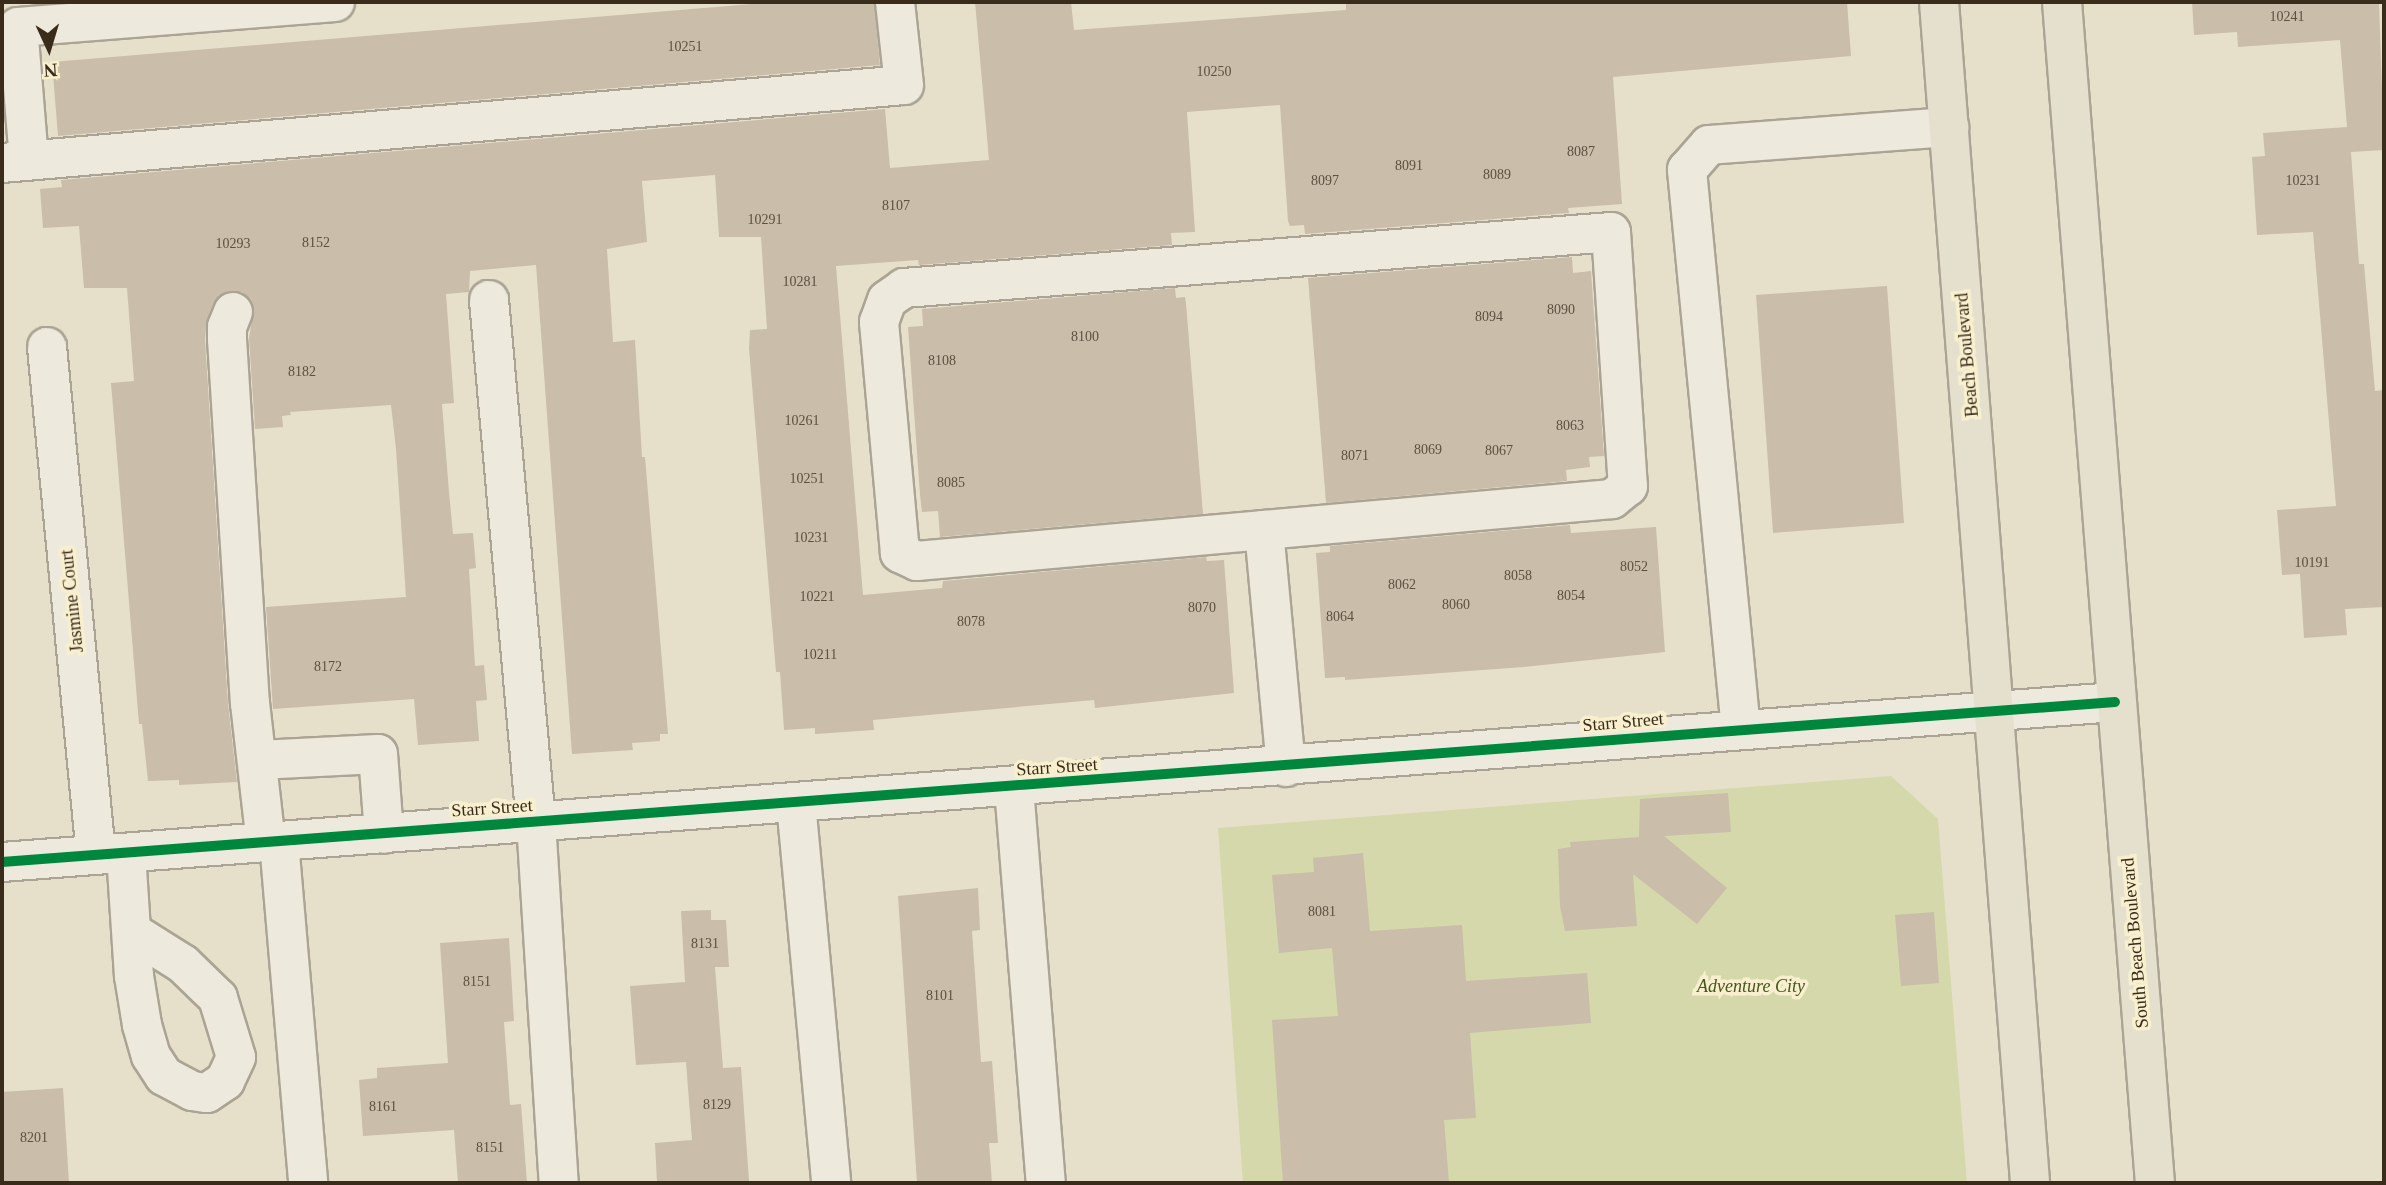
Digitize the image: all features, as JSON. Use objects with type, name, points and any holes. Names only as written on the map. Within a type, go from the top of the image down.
[{"type":"main road","name":"Beach Boulevard","points":[[1939,2],[1995,709]]},
{"type":"main road","points":[[2062,2],[2115,702]]},
{"type":"main road","name":"South Beach Boulevard","points":[[2115,702],[2155,1183]]},
{"type":"main road","points":[[1995,709],[2031,1183]]},
{"type":"street","points":[[335,2],[18,27],[15,162],[904,85],[895,2]]},
{"type":"street","points":[[1741,730],[1688,170],[1709,145],[1949,127]]},
{"type":"street","points":[[1611,232],[1628,486],[1612,499],[1264,530],[917,561],[900,553],[878,322],[887,300],[904,288],[1611,232]]},
{"type":"street","points":[[489,300],[536,822],[559,1183]]},
{"type":"street","points":[[233,312],[227,327],[227,339],[250,703],[272,842],[308,1183]]},
{"type":"street","name":"Jasmine Court","points":[[47,347],[111,854],[132,932]]},
{"type":"street","points":[[1264,530],[1286,767]]},
{"type":"street","name":"Starr Street","points":[[2,862],[1014,788],[1995,709],[2115,702]]},
{"type":"street","points":[[259,760],[378,754],[384,834]]},
{"type":"street","points":[[1014,788],[1046,1183]]},
{"type":"street","points":[[796,803],[831,1183]]},
{"type":"green space","name":"Adventure City","points":[[1891,776],[1938,819],[1967,1183],[1243,1183],[1218,828]]},
{"type":"building","points":[[776,2],[874,2],[880,65],[58,136],[52,62]]},
{"type":"building","points":[[975,2],[1071,2],[1074,30],[1346,10],[1346,2],[1847,2],[1851,56],[1613,77],[1622,204],[1568,208],[1569,213],[1305,234],[1304,225],[1290,226],[1288,221],[1280,105],[1187,112],[1195,232],[1171,233],[1172,245],[919,265],[918,260],[836,266],[863,595],[942,588],[943,581],[1206,557],[1207,561],[1224,560],[1234,693],[1095,708],[1094,700],[873,720],[874,730],[815,734],[815,728],[784,730],[780,672],[776,672],[749,349],[750,330],[767,329],[761,237],[719,237],[715,175],[642,181],[647,242],[607,249],[613,342],[635,340],[642,457],[645,457],[668,734],[660,734],[660,741],[632,743],[633,750],[572,754],[536,265],[470,271],[469,292],[446,294],[454,403],[442,404],[453,534],[473,533],[476,568],[469,569],[475,666],[484,665],[487,700],[476,701],[479,741],[418,745],[414,699],[273,709],[266,607],[406,597],[391,405],[290,412],[291,415],[282,416],[283,427],[255,429],[249,338],[254,308],[251,299],[242,292],[229,291],[219,295],[207,319],[205,339],[228,704],[237,782],[179,785],[179,780],[148,781],[142,724],[139,724],[111,383],[134,381],[127,288],[84,288],[79,226],[43,228],[40,189],[62,187],[61,180],[885,109],[890,168],[989,160]]},
{"type":"building","points":[[2192,2],[2379,2],[2384,150],[2351,152],[2359,264],[2364,264],[2375,391],[2384,390],[2384,607],[2345,609],[2347,635],[2304,638],[2300,574],[2282,575],[2277,510],[2336,506],[2313,232],[2257,235],[2252,157],[2265,156],[2263,133],[2347,127],[2340,40],[2238,47],[2237,32],[2194,35]]},
{"type":"building","points":[[1572,257],[1573,273],[1591,271],[1604,456],[1589,457],[1590,467],[1566,470],[1567,481],[1326,503],[1308,278]]},
{"type":"building","points":[[1887,286],[1904,523],[1773,533],[1756,295]]},
{"type":"building","points":[[1175,288],[1176,298],[1185,297],[1186,303],[1203,514],[940,537],[938,511],[922,512],[920,495],[908,327],[923,326],[922,309]]},
{"type":"building","points":[[1570,525],[1571,533],[1656,527],[1665,652],[1524,667],[1345,680],[1345,677],[1325,678],[1316,553],[1330,552],[1330,546]]},
{"type":"building","points":[[1728,793],[1731,832],[1664,836],[1727,888],[1697,924],[1633,874],[1637,926],[1565,931],[1560,906],[1558,849],[1571,847],[1570,842],[1639,837],[1640,799]]},
{"type":"building","points":[[1363,853],[1370,931],[1462,925],[1466,981],[1587,973],[1591,1023],[1470,1033],[1476,1118],[1444,1120],[1449,1183],[1283,1183],[1272,1020],[1338,1016],[1332,948],[1279,953],[1272,875],[1314,872],[1313,858]]},
{"type":"building","points":[[978,888],[980,930],[972,931],[981,1062],[992,1061],[998,1143],[989,1143],[992,1183],[917,1183],[898,896]]},
{"type":"building","points":[[711,910],[711,920],[726,920],[729,967],[715,967],[723,1068],[741,1067],[749,1181],[657,1183],[655,1143],[692,1140],[686,1062],[636,1065],[630,986],[685,982],[681,911]]},
{"type":"building","points":[[1934,912],[1939,983],[1901,986],[1895,915]]},
{"type":"building","points":[[509,938],[514,1021],[504,1022],[510,1105],[521,1104],[527,1183],[458,1183],[454,1130],[363,1136],[359,1080],[377,1078],[377,1068],[448,1063],[440,943]]},
{"type":"building","points":[[63,1088],[69,1183],[2,1183],[2,1092]]},
{"type":"cycle path","points":[[2,862],[2115,702]]}]
